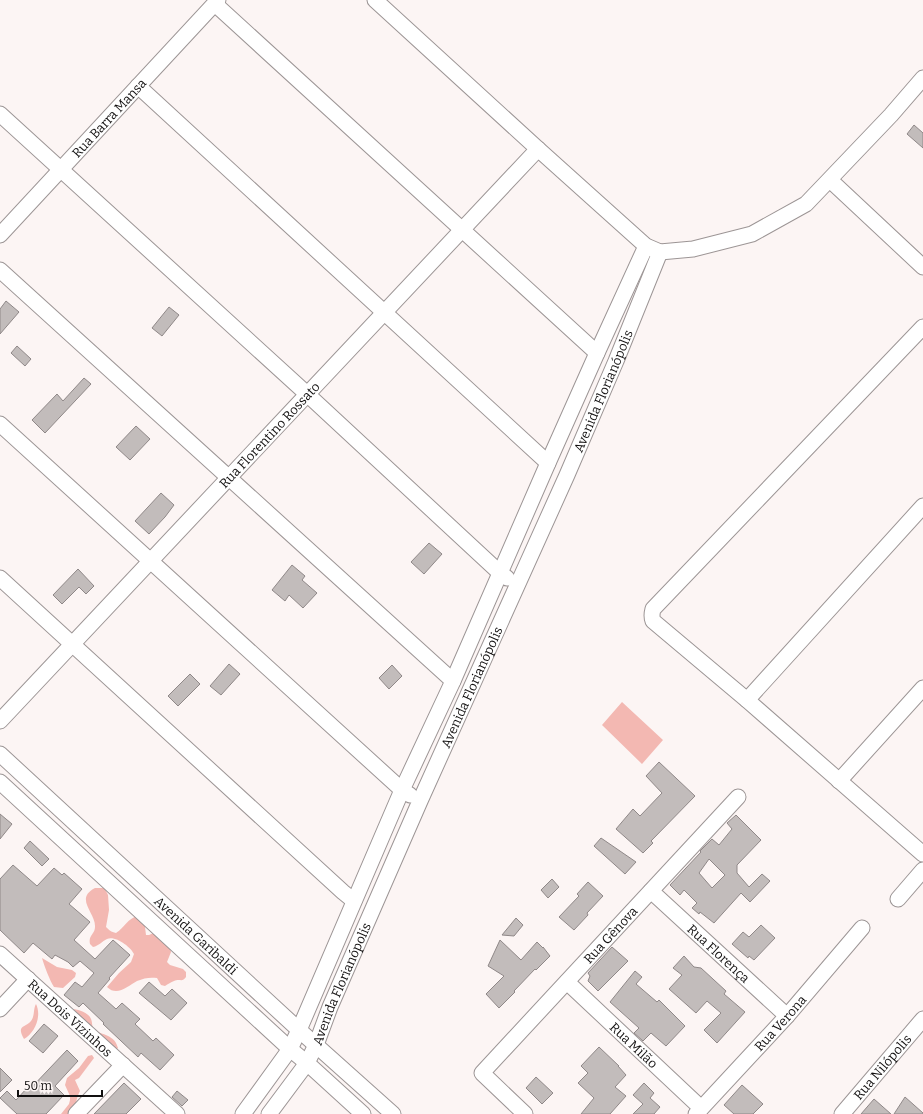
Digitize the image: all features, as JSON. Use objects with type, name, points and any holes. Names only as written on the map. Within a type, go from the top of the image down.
[{"type":"street","points":[[375,0],[646,246],[660,252],[693,249],[752,234],[806,204],[891,115],[923,78]]},
{"type":"street","points":[[216,2],[597,353]]},
{"type":"street","name":"Rua Barra Mansa","points":[[0,235],[216,2]]},
{"type":"street","points":[[138,86],[548,463]]},
{"type":"street","points":[[0,114],[307,394],[500,573],[518,585]]},
{"type":"street","name":"Rua Florentino Rossato","points":[[0,721],[538,149]]},
{"type":"street","points":[[830,180],[923,267]]},
{"type":"street","name":"Avenida Florianópolis","points":[[243,1114],[290,1049],[299,1030],[402,790],[453,681],[548,463],[646,246]]},
{"type":"street","name":"Avenida Florianópolis","points":[[269,1114],[307,1063],[316,1045],[330,1007],[420,801],[568,475],[660,252]]},
{"type":"street","points":[[0,270],[453,681]]},
{"type":"street","points":[[923,327],[651,613],[653,621],[747,700],[923,854]]},
{"type":"street","points":[[0,424],[402,790],[420,801]]},
{"type":"street","points":[[747,700],[923,506]]},
{"type":"street","points":[[0,578],[354,901]]},
{"type":"street","points":[[838,781],[923,688]]},
{"type":"street","name":"Avenida Garibaldi","points":[[0,754],[299,1030],[393,1114]]},
{"type":"street","name":"Avenida Garibaldi","points":[[0,782],[290,1049],[363,1114]]},
{"type":"street","name":"Rua Gênova","points":[[525,1114],[482,1073],[738,797]]},
{"type":"street","points":[[898,899],[923,870]]},
{"type":"street","name":"Rua Florença","points":[[652,890],[787,1016]]},
{"type":"street","name":"Rua Verona","points":[[699,1111],[787,1016],[862,928]]},
{"type":"street","name":"Rua Dois Vizinhos","points":[[0,954],[177,1114]]},
{"type":"street","points":[[0,1009],[28,979]]},
{"type":"street","name":"Rua Milão","points":[[567,982],[699,1111]]},
{"type":"street","name":"Rua Nilópolis","points":[[842,1114],[923,1020]]},
{"type":"street","points":[[76,1114],[123,1064]]},
{"type":"shaded area","points":[[622,702],[663,740],[642,764],[602,725]]},
{"type":"shaded area","points":[[95,888],[104,888],[108,895],[109,910],[106,927],[110,931],[116,933],[129,921],[139,915],[146,923],[146,935],[156,932],[170,948],[171,952],[167,962],[170,965],[183,969],[186,972],[185,979],[176,980],[165,986],[161,985],[157,978],[147,978],[137,981],[119,991],[111,990],[107,987],[131,962],[134,954],[126,945],[118,940],[110,938],[97,946],[93,947],[90,944],[90,939],[95,927],[86,897],[89,892]]},
{"type":"shaded area","points":[[42,958],[57,967],[72,970],[76,973],[75,977],[63,988],[54,987]]},
{"type":"shaded area","points":[[36,1004],[38,1009],[38,1019],[31,1033],[24,1039],[21,1029],[31,1021]]},
{"type":"shaded area","points":[[74,1009],[86,1013],[91,1019],[95,1031],[112,1038],[117,1044],[118,1048],[115,1051],[75,1017]]},
{"type":"shaded area","points":[[92,1055],[94,1058],[79,1078],[75,1080],[80,1091],[73,1114],[61,1114],[69,1104],[70,1100],[70,1096],[65,1085],[67,1078],[79,1068],[88,1056]]},
{"type":"building","points":[[914,125],[923,133],[923,148],[907,134]]},
{"type":"building","points":[[6,301],[19,312],[0,334],[0,309]]},
{"type":"building","points":[[169,307],[179,315],[162,336],[152,328]]},
{"type":"building","points":[[17,346],[31,359],[25,366],[11,353]]},
{"type":"building","points":[[84,378],[91,384],[45,433],[32,420],[57,394],[63,401]]},
{"type":"building","points":[[136,426],[150,439],[130,460],[116,447]]},
{"type":"building","points":[[161,493],[174,505],[149,534],[135,521]]},
{"type":"building","points":[[429,543],[442,554],[424,574],[411,562]]},
{"type":"building","points":[[292,565],[305,576],[302,580],[317,593],[303,608],[289,595],[285,601],[272,590]]},
{"type":"building","points":[[78,569],[94,586],[86,594],[79,587],[62,604],[53,595]]},
{"type":"building","points":[[229,664],[240,674],[221,695],[210,686]]},
{"type":"building","points":[[392,665],[402,676],[389,689],[379,678]]},
{"type":"building","points":[[190,674],[200,684],[178,706],[168,696]]},
{"type":"building","points":[[659,762],[695,796],[651,841],[653,843],[643,853],[616,829],[633,809],[640,816],[662,793],[646,776]]},
{"type":"building","points":[[0,814],[12,824],[0,839]]},
{"type":"building","points":[[736,815],[761,840],[737,865],[737,873],[749,887],[762,874],[770,881],[750,902],[741,893],[714,923],[700,912],[699,914],[692,908],[697,903],[684,890],[680,895],[670,885],[712,839],[719,845],[732,829],[727,823]],"holes":[[[709,859],[725,875],[712,888],[699,873]]]},
{"type":"building","points":[[601,838],[636,862],[625,874],[594,846]]},
{"type":"building","points":[[30,841],[49,859],[42,866],[24,848]]},
{"type":"building","points":[[13,865],[37,886],[54,868],[62,875],[64,873],[82,889],[69,904],[90,922],[74,940],[95,959],[113,940],[130,955],[109,978],[110,979],[98,993],[116,1009],[122,1003],[140,1019],[135,1024],[153,1041],[156,1038],[174,1055],[160,1070],[141,1053],[138,1057],[83,1003],[79,1007],[64,995],[75,982],[82,987],[94,973],[80,961],[73,967],[68,962],[55,955],[52,959],[33,943],[24,953],[0,930],[0,879]]},
{"type":"building","points":[[552,879],[559,887],[548,898],[541,890]]},
{"type":"building","points":[[588,882],[603,896],[574,930],[559,917],[579,896],[577,894]]},
{"type":"building","points":[[516,918],[523,925],[514,936],[502,935]]},
{"type":"building","points":[[761,925],[775,938],[754,960],[749,956],[748,958],[732,944],[743,932],[749,937]]},
{"type":"building","points":[[500,940],[521,960],[537,942],[550,956],[536,970],[535,969],[499,1008],[486,994],[504,976],[488,966]]},
{"type":"building","points":[[612,947],[628,961],[598,991],[588,981],[590,976],[588,973]]},
{"type":"building","points":[[684,956],[694,967],[701,968],[726,991],[724,994],[745,1012],[717,1043],[704,1030],[721,1013],[707,1001],[696,1013],[669,989],[682,975],[673,968]]},
{"type":"building","points":[[635,971],[642,977],[636,984],[657,1002],[659,1000],[685,1026],[666,1046],[651,1033],[643,1041],[634,1033],[639,1028],[610,1002]]},
{"type":"building","points":[[149,982],[165,996],[172,989],[187,1003],[171,1020],[139,993]]},
{"type":"building","points":[[44,1024],[58,1036],[43,1053],[29,1041]]},
{"type":"building","points":[[599,1047],[619,1066],[626,1075],[615,1087],[626,1096],[610,1114],[581,1114],[594,1098],[578,1083],[588,1073],[581,1066]]},
{"type":"building","points":[[67,1050],[78,1061],[55,1086],[64,1095],[46,1114],[17,1114],[0,1098],[7,1091],[16,1100],[28,1087],[30,1089]]},
{"type":"building","points":[[0,1068],[12,1080],[0,1092]]},
{"type":"building","points":[[536,1077],[553,1093],[542,1104],[526,1088]]},
{"type":"building","points":[[124,1083],[141,1099],[126,1114],[94,1114]]},
{"type":"building","points":[[644,1083],[654,1093],[650,1098],[660,1107],[654,1114],[633,1114],[643,1104],[633,1095]]},
{"type":"building","points":[[742,1085],[763,1104],[753,1114],[734,1114],[724,1105]]},
{"type":"building","points":[[177,1091],[188,1100],[182,1106],[172,1097]]},
{"type":"building","points":[[905,1097],[923,1113],[923,1114],[894,1114]]},
{"type":"building","points":[[874,1099],[891,1114],[861,1114]]}]
